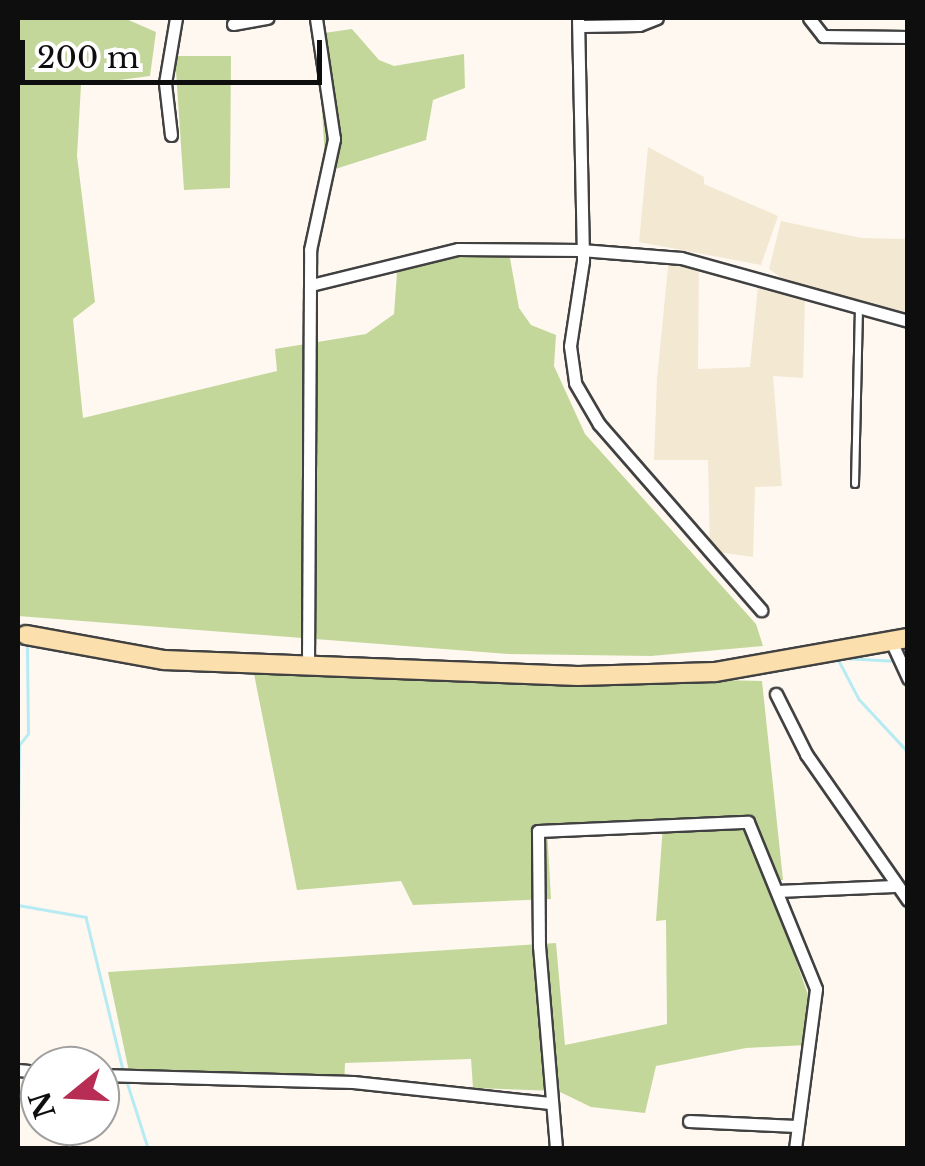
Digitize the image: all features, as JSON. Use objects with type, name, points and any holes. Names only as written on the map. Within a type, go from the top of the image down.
[{"type":"street","points":[[172,135],[165,83],[176,18]]},
{"type":"street","points":[[232,24],[267,18]]},
{"type":"street","points":[[308,664],[310,250],[334,139],[316,18]]},
{"type":"street","points":[[657,18],[638,25],[580,22],[581,250],[570,346],[575,383],[599,424],[762,610]]},
{"type":"street","points":[[810,18],[823,36],[908,37]]},
{"type":"street","points":[[311,285],[458,248],[581,250],[681,258],[908,321]]},
{"type":"street","points":[[22,635],[164,660],[644,676],[715,672],[899,640],[908,678]]},
{"type":"street","points":[[776,694],[806,754],[894,886],[908,900]]},
{"type":"street","points":[[556,1148],[550,1103],[538,831],[748,822],[816,989],[810,1068],[796,1126],[795,1148]]},
{"type":"street","points":[[777,891],[894,886]]},
{"type":"street","points":[[120,1076],[353,1082],[550,1103]]},
{"type":"street","points":[[689,1121],[796,1126]]},
{"type":"lane","points":[[855,484],[859,310]]},
{"type":"shaded area","points":[[648,147],[704,177],[704,184],[778,216],[761,265],[639,242]]},
{"type":"shaded area","points":[[781,221],[861,238],[907,239],[907,320],[805,295],[803,378],[773,376],[782,486],[755,487],[753,557],[710,551],[708,460],[654,460],[669,257],[699,262],[698,369],[750,367],[759,276],[800,291],[769,269]]},
{"type":"green space","points":[[18,18],[124,18],[156,32],[150,76],[81,85],[77,156],[95,302],[73,319],[83,418],[277,371],[275,349],[366,334],[394,314],[398,259],[470,242],[507,242],[519,308],[531,325],[556,335],[554,366],[585,434],[756,624],[763,646],[651,656],[508,654],[18,616]]},
{"type":"green space","points":[[352,29],[379,60],[394,66],[464,54],[465,88],[433,100],[426,140],[326,172],[317,34]]},
{"type":"green space","points":[[175,56],[231,56],[230,188],[184,190]]},
{"type":"green space","points":[[253,669],[762,681],[783,880],[768,881],[817,1020],[807,1045],[746,1048],[656,1066],[645,1113],[591,1107],[558,1091],[473,1088],[471,1059],[345,1063],[344,1086],[131,1081],[108,972],[556,943],[565,1045],[667,1024],[666,920],[656,921],[663,825],[547,827],[551,899],[413,905],[401,881],[297,890]]},
{"type":"waterway","points":[[18,645],[30,645]]},
{"type":"waterway","points":[[18,824],[19,745],[28,734],[27,646]]},
{"type":"waterway","points":[[844,658],[896,661]]},
{"type":"waterway","points":[[838,659],[859,699],[908,752]]},
{"type":"waterway","points":[[756,674],[802,666]]},
{"type":"waterway","points":[[18,905],[86,917],[123,1070]]},
{"type":"waterway","points":[[127,1082],[148,1148]]}]
